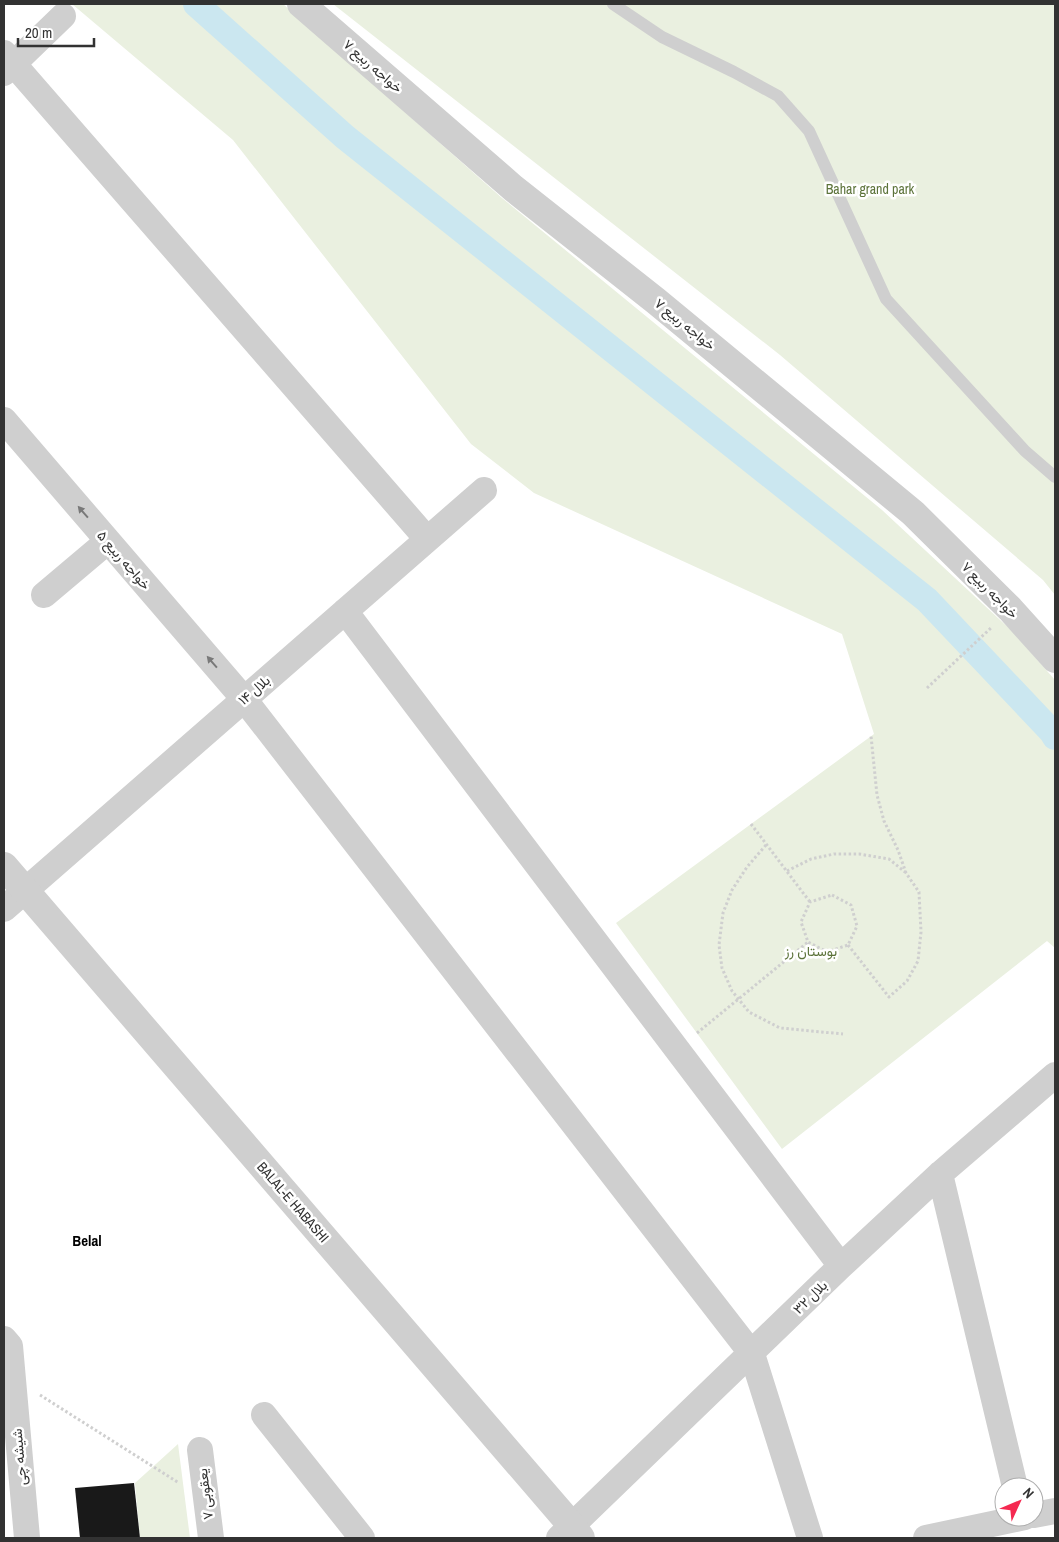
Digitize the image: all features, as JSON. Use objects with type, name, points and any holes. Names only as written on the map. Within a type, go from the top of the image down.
[{"type":"street","name":"خواجه ربیع ۷","points":[[301,4],[513,188],[664,307],[913,513],[1010,609],[1055,659]]},
{"type":"street","points":[[63,16],[7,64],[428,539]]},
{"type":"street","name":"خواجه ربیع ۵","points":[[4,420],[244,699],[752,1354]]},
{"type":"street","name":"بلال ۱۴","points":[[4,908],[484,490]]},
{"type":"street","points":[[44,595],[108,541]]},
{"type":"street","points":[[345,611],[841,1266]]},
{"type":"street","name":"BALAL-E HABASHI","points":[[4,866],[571,1534]]},
{"type":"street","name":"بلال ۳۲","points":[[571,1534],[841,1266],[940,1174],[1055,1075]]},
{"type":"street","points":[[940,1174],[1013,1477]]},
{"type":"street","name":"شیشه چی","points":[[7,1343],[12,1378],[26,1538]]},
{"type":"street","points":[[752,1354],[810,1538]]},
{"type":"street","points":[[264,1415],[362,1538]]},
{"type":"street","name":"یعقوبی ۷","points":[[200,1450],[210,1538]]},
{"type":"street","points":[[926,1538],[994,1523]]},
{"type":"lane","points":[[613,4],[662,37],[778,96],[809,131],[886,299],[1025,451],[1055,477]]},
{"type":"path","points":[[927,688],[984,634]]},
{"type":"path","points":[[848,945],[890,997],[906,981],[918,961],[921,932],[919,892],[906,873],[898,850],[884,821],[877,795],[872,736]]},
{"type":"path","points":[[751,824],[810,902]]},
{"type":"path","points":[[766,845],[747,867],[732,890],[723,913],[719,945],[722,968],[732,991],[749,1012],[780,1028],[843,1034]]},
{"type":"path","points":[[787,871],[811,859],[834,854],[859,854],[889,860],[906,873]]},
{"type":"path","points":[[832,895],[851,905],[857,926],[848,945],[827,952],[808,942],[801,922],[810,902],[832,895]]},
{"type":"path","points":[[698,1032],[808,942]]},
{"type":"path","points":[[12,1378],[206,1500]]},
{"type":"green space","name":"بوستان رز","points":[[72,4],[283,4],[502,198],[882,510],[1013,632],[1055,680],[1055,948],[1047,941],[782,1149],[616,923],[874,734],[842,634],[534,493],[471,444],[233,140]]},
{"type":"green space","name":"Bahar grand park","points":[[333,4],[1055,4],[1055,595],[1043,580],[780,355]]},
{"type":"green space","points":[[178,1444],[190,1538],[140,1538],[135,1483]]},
{"type":"building","points":[[134,1483],[140,1538],[80,1538],[75,1488]]},
{"type":"waterway","points":[[196,4],[345,137],[927,600],[1055,737]]},
{"type":"district","name":"Belal","points":[[87,1240]]}]
